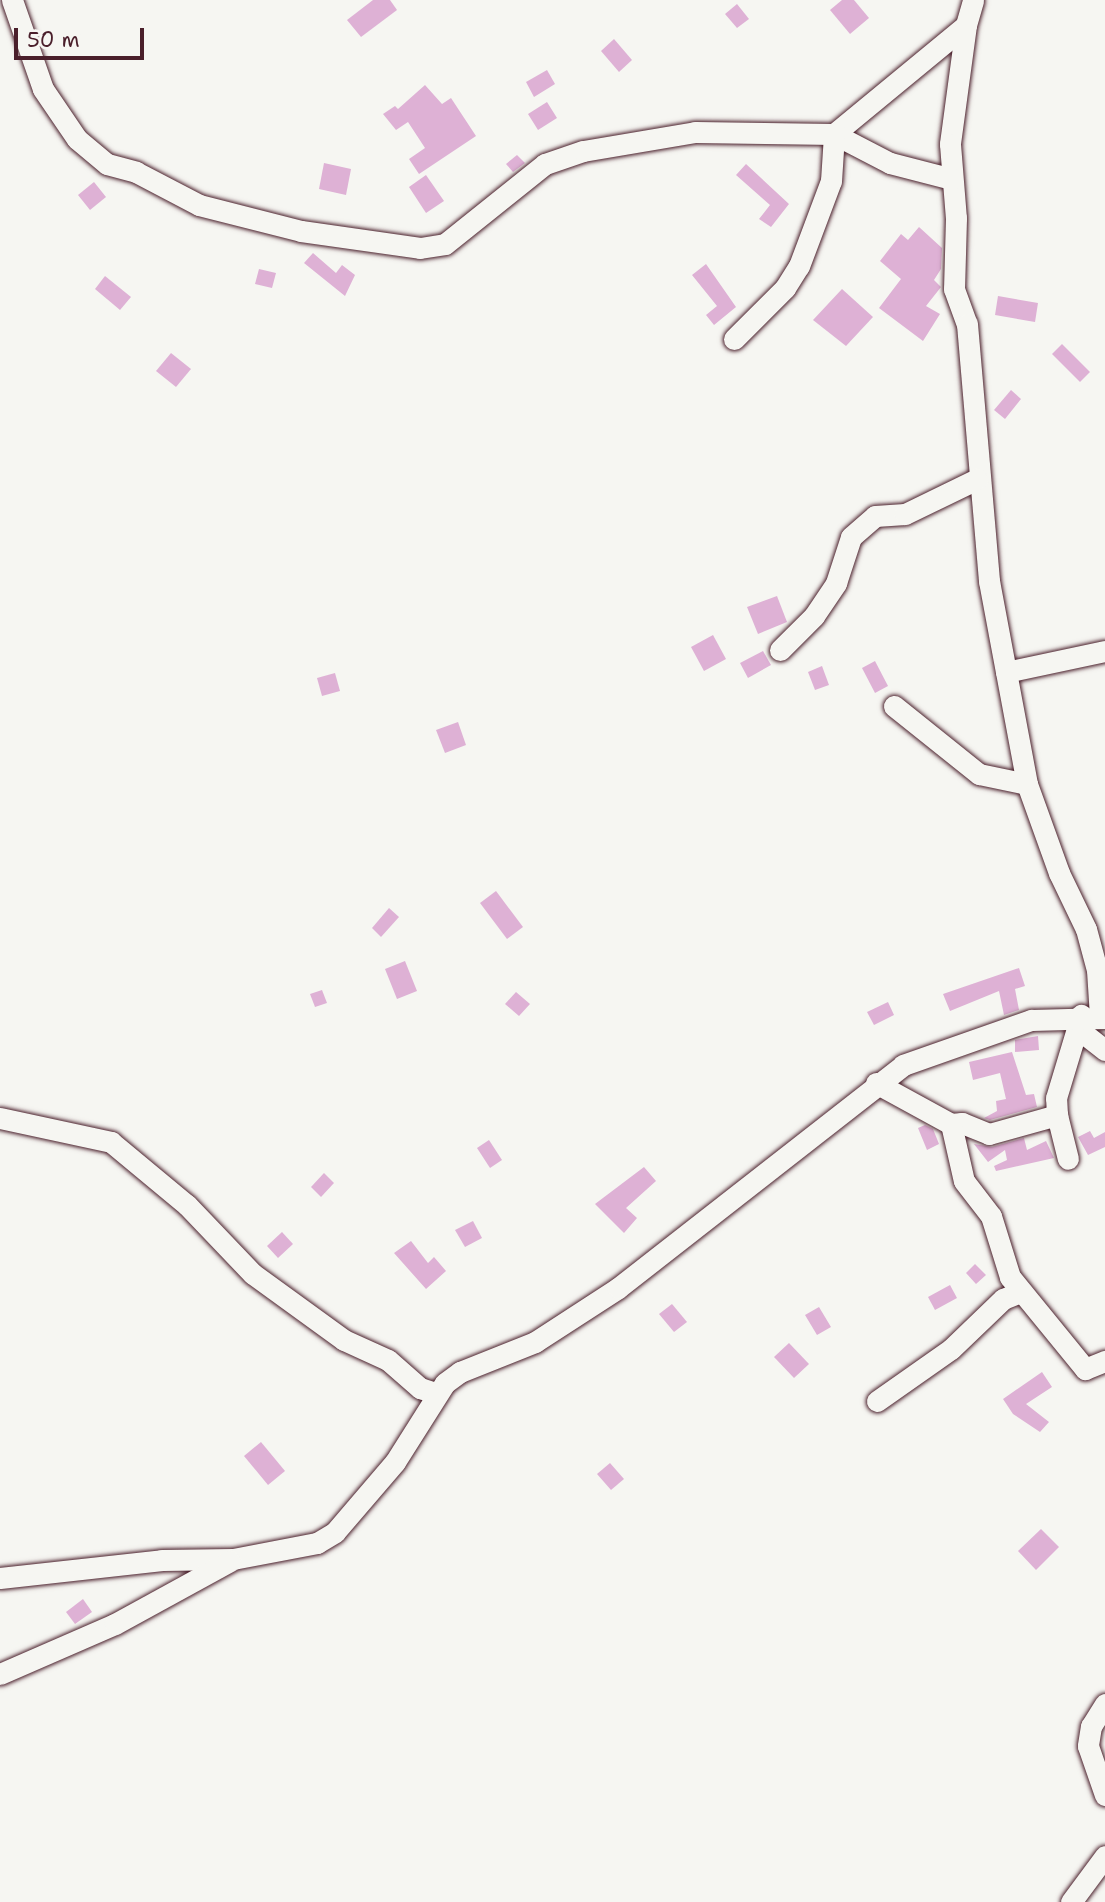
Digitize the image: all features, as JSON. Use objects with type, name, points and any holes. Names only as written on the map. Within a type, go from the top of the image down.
[{"type":"street","points":[[12,0],[43,89],[76,139],[107,164],[135,172],[199,205],[373,244],[420,248],[445,244],[545,164],[583,151],[695,132],[834,134],[890,163],[952,179]]},
{"type":"street","points":[[973,0],[966,24],[950,144],[954,289],[967,324],[977,479],[1006,672],[1027,784],[1059,873],[1086,929],[1097,970],[1091,1020],[1056,1098],[1057,1115],[1068,1159]]},
{"type":"street","points":[[734,339],[785,289],[804,256],[831,181],[834,134],[966,24]]},
{"type":"street","points":[[780,650],[814,616],[835,583],[850,537],[875,516],[905,514],[977,479]]},
{"type":"street","points":[[1006,672],[1105,652]]},
{"type":"street","points":[[894,706],[979,774],[1027,784]]},
{"type":"street","points":[[0,1578],[162,1560],[233,1559],[306,1547],[335,1532],[395,1462],[435,1393],[460,1372],[535,1342],[618,1288],[903,1065],[970,1038],[1031,1020],[1091,1020]]},
{"type":"street","points":[[1091,1020],[1105,1050]]},
{"type":"street","points":[[877,1083],[951,1124],[962,1123],[989,1134],[1057,1115]]},
{"type":"street","points":[[0,1118],[111,1142],[187,1205],[253,1274],[344,1340],[388,1360],[420,1388],[435,1393]]},
{"type":"street","points":[[951,1124],[964,1181],[991,1216],[1010,1278],[1085,1369],[1105,1361]]},
{"type":"street","points":[[877,1401],[951,1349],[1003,1299],[1020,1292]]},
{"type":"street","points":[[0,1674],[115,1624],[233,1559]]},
{"type":"street","points":[[1105,1704],[1091,1726],[1088,1746],[1105,1795]]},
{"type":"street","points":[[1074,1901],[1105,1856]]},
{"type":"building","points":[[373,0],[390,0],[397,10],[361,37],[347,20]]},
{"type":"building","points":[[842,0],[854,0],[869,18],[850,34],[830,10]]},
{"type":"building","points":[[737,4],[749,19],[737,28],[725,14]]},
{"type":"building","points":[[614,39],[632,60],[619,72],[601,51]]},
{"type":"building","points":[[547,70],[555,84],[534,97],[526,82]]},
{"type":"building","points":[[425,85],[442,104],[451,98],[476,136],[419,174],[409,159],[425,148],[408,122],[396,130],[383,114],[395,106],[398,109]]},
{"type":"building","points":[[547,102],[557,118],[538,130],[528,114]]},
{"type":"building","points":[[517,155],[525,163],[513,172],[506,164]]},
{"type":"building","points":[[324,163],[351,169],[346,195],[319,189]]},
{"type":"building","points":[[746,164],[789,204],[771,227],[759,219],[770,205],[736,175]]},
{"type":"building","points":[[426,175],[444,201],[426,213],[409,187]]},
{"type":"building","points":[[94,182],[106,197],[90,210],[78,195]]},
{"type":"building","points":[[919,227],[942,248],[941,269],[934,280],[941,287],[926,306],[940,314],[923,341],[879,308],[901,279],[880,261],[901,234],[908,240]]},
{"type":"building","points":[[313,253],[336,273],[342,265],[355,275],[345,296],[304,263]]},
{"type":"building","points":[[706,264],[736,307],[714,325],[706,315],[717,306],[692,275]]},
{"type":"building","points":[[259,269],[276,273],[272,288],[255,284]]},
{"type":"building","points":[[105,276],[131,297],[120,310],[95,289]]},
{"type":"building","points":[[842,289],[873,317],[846,346],[813,320]]},
{"type":"building","points":[[998,296],[1038,303],[1035,322],[995,315]]},
{"type":"building","points":[[1062,344],[1090,372],[1080,382],[1052,354]]},
{"type":"building","points":[[171,353],[191,369],[176,387],[156,371]]},
{"type":"building","points":[[1011,390],[1021,399],[1005,419],[994,410]]},
{"type":"building","points":[[777,596],[787,622],[758,634],[747,607]]},
{"type":"building","points":[[713,635],[726,659],[704,671],[691,647]]},
{"type":"building","points":[[763,651],[771,665],[748,678],[740,663]]},
{"type":"building","points":[[875,661],[888,686],[875,693],[862,668]]},
{"type":"building","points":[[822,666],[829,685],[815,690],[808,672]]},
{"type":"building","points":[[335,673],[340,691],[322,696],[317,678]]},
{"type":"building","points":[[458,722],[466,745],[445,753],[436,730]]},
{"type":"building","points":[[496,891],[523,927],[507,939],[480,903]]},
{"type":"building","points":[[389,908],[399,917],[381,937],[372,928]]},
{"type":"building","points":[[405,961],[417,991],[397,999],[385,969]]},
{"type":"building","points":[[1019,968],[1025,986],[1015,989],[1019,1010],[1004,1015],[999,991],[950,1011],[943,994]]},
{"type":"building","points":[[322,990],[327,1003],[315,1007],[310,994]]},
{"type":"building","points":[[516,992],[530,1004],[519,1016],[505,1004]]},
{"type":"building","points":[[888,1002],[894,1015],[874,1025],[867,1012]]},
{"type":"building","points":[[1038,1036],[1039,1050],[1015,1052],[1015,1040]]},
{"type":"building","points":[[1012,1052],[1026,1095],[1034,1094],[1037,1107],[990,1120],[984,1118],[997,1111],[996,1101],[1006,1099],[1000,1073],[973,1080],[969,1062]]},
{"type":"building","points":[[925,1125],[933,1129],[939,1144],[927,1150],[918,1128]]},
{"type":"building","points":[[1090,1131],[1094,1138],[1105,1132],[1105,1147],[1088,1155],[1078,1137]]},
{"type":"building","points":[[1024,1138],[1027,1150],[1046,1141],[1054,1158],[996,1171],[994,1166],[1007,1160],[1005,1150],[988,1162],[974,1144],[992,1147]]},
{"type":"building","points":[[489,1140],[502,1160],[490,1168],[477,1148]]},
{"type":"building","points":[[644,1167],[656,1181],[626,1208],[637,1218],[624,1233],[595,1204]]},
{"type":"building","points":[[324,1173],[334,1183],[321,1197],[311,1187]]},
{"type":"building","points":[[473,1221],[482,1238],[465,1247],[455,1230]]},
{"type":"building","points":[[282,1232],[293,1244],[278,1258],[267,1246]]},
{"type":"building","points":[[411,1241],[428,1263],[434,1257],[446,1271],[426,1289],[394,1253]]},
{"type":"building","points":[[975,1264],[986,1275],[976,1284],[966,1273]]},
{"type":"building","points":[[950,1285],[957,1298],[935,1310],[928,1297]]},
{"type":"building","points":[[672,1304],[687,1322],[674,1332],[659,1314]]},
{"type":"building","points":[[819,1307],[831,1327],[817,1335],[805,1315]]},
{"type":"building","points":[[789,1343],[809,1364],[794,1378],[774,1357]]},
{"type":"building","points":[[1042,1372],[1052,1387],[1026,1404],[1049,1422],[1040,1432],[1013,1414],[1003,1399]]},
{"type":"building","points":[[261,1442],[285,1471],[268,1485],[244,1456]]},
{"type":"building","points":[[610,1463],[624,1479],[611,1490],[597,1474]]},
{"type":"building","points":[[1041,1529],[1059,1547],[1036,1570],[1018,1551]]},
{"type":"building","points":[[83,1599],[92,1612],[75,1624],[66,1612]]}]
